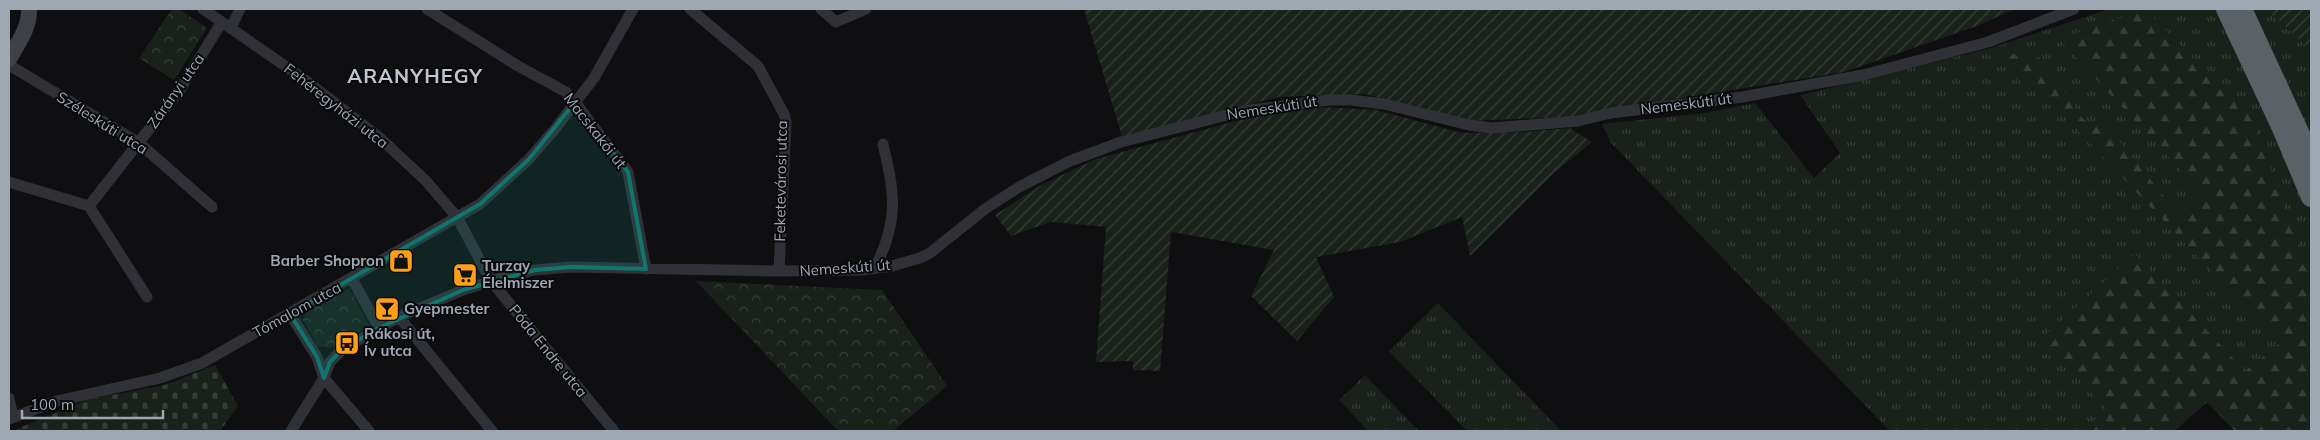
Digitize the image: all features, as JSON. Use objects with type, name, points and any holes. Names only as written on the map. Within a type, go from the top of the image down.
[{"type":"highway","points":[[2226,9],[2282,126],[2311,197]]},
{"type":"highway","points":[[2242,9],[2311,158]]},
{"type":"street","points":[[9,59],[30,18],[29,9]]},
{"type":"street","name":"Fehéregyházi utca","points":[[203,9],[304,79],[379,137],[426,181],[457,217]]},
{"type":"street","name":"Zárányi utca","points":[[89,206],[240,9]]},
{"type":"street","name":"Macskakői út","points":[[427,9],[518,66],[551,82],[566,92],[575,102],[628,172],[646,269]]},
{"type":"street","name":"Tómalom utca","points":[[11,418],[57,401],[184,371],[202,363],[352,279],[480,204],[529,160],[594,78],[633,9]]},
{"type":"street","name":"Feketevárosi utca","points":[[690,9],[758,66],[784,114],[786,122],[779,271]]},
{"type":"street","points":[[824,12],[836,22],[866,9]]},
{"type":"street","name":"Nemeskúti út","points":[[291,431],[324,378],[330,362],[343,349],[399,317],[491,280],[534,270],[571,267],[779,271],[875,268],[906,263],[930,253],[992,204],[1034,178],[1070,161],[1121,142],[1243,111],[1330,100],[1351,100],[1384,104],[1469,125],[1492,128],[1578,121],[1611,114],[1742,97],[1863,75],[1988,42],[2074,9]]},
{"type":"street","name":"Széleskúti utca","points":[[9,65],[139,143],[212,207]]},
{"type":"street","points":[[875,268],[889,236],[893,214],[893,194],[883,144]]},
{"type":"street","points":[[9,182],[89,206],[147,297]]},
{"type":"street","name":"Póda Endre utca","points":[[457,217],[491,280],[614,431]]},
{"type":"street","points":[[352,279],[378,328]]},
{"type":"street","points":[[290,314],[317,357],[324,378],[369,431]]},
{"type":"street","points":[[399,317],[492,431]]},
{"type":"street","points":[[9,398],[11,418]]},
{"type":"highlighted area","points":[[575,102],[628,172],[646,269],[571,267],[535,270],[463,290],[379,328],[343,349],[330,362],[324,378],[317,357],[290,314],[480,204],[529,159]]},
{"type":"green space","points":[[172,9],[179,9],[207,28],[174,80],[139,58]]},
{"type":"green space","points":[[1084,9],[2015,9],[1977,26],[1844,72],[1566,117],[1465,121],[1365,94],[1279,97],[1122,137]]},
{"type":"green space","points":[[2109,9],[2266,9],[2311,50],[2311,431],[2235,431],[2207,402],[2174,431],[1890,431],[1611,143],[1602,124],[1705,113],[1755,103],[1814,178],[1840,153],[1800,95],[1991,48]]},
{"type":"green space","points":[[2145,9],[2254,120],[2311,276],[2311,431],[2235,431],[2207,402],[2174,431],[2095,431],[2089,425],[2106,409],[2042,338],[2135,254],[2245,371],[2280,343],[2007,56],[2032,48],[2084,120],[2094,124],[2103,120],[2177,213],[2201,192],[2059,39]]},
{"type":"green space","points":[[2266,9],[2311,9],[2311,50]]},
{"type":"green space","points":[[1324,107],[1376,110],[1462,133],[1523,132],[1570,128],[1592,142],[1555,172],[1470,256],[1462,217],[1400,242],[1316,257],[1334,297],[1297,341],[1251,296],[1274,250],[1171,232],[1160,371],[1133,370],[1133,361],[1096,362],[1106,227],[1050,222],[1011,236],[995,215],[1039,186],[1096,159],[1254,116]]},
{"type":"green space","points":[[696,281],[882,290],[947,386],[893,431],[838,431]]},
{"type":"green space","points":[[349,288],[370,326],[333,347],[318,347],[303,320],[307,312]]},
{"type":"green space","points":[[1438,303],[1561,431],[1467,431],[1389,351]]},
{"type":"green space","points":[[215,365],[238,406],[220,431],[12,431],[86,400],[165,385]]},
{"type":"green space","points":[[1365,375],[1419,431],[1368,431],[1339,400]]},
{"type":"place","name":"Barber Shopron","points":[[401,261]]},
{"type":"place","name":"Turzay Élelmiszer","points":[[465,275]]},
{"type":"place","name":"Gyepmester","points":[[387,309]]},
{"type":"place","name":"Rákosi út, Ív utca","points":[[347,343]]},
{"type":"district","name":"ARANYHEGY","points":[[415,76]]}]
